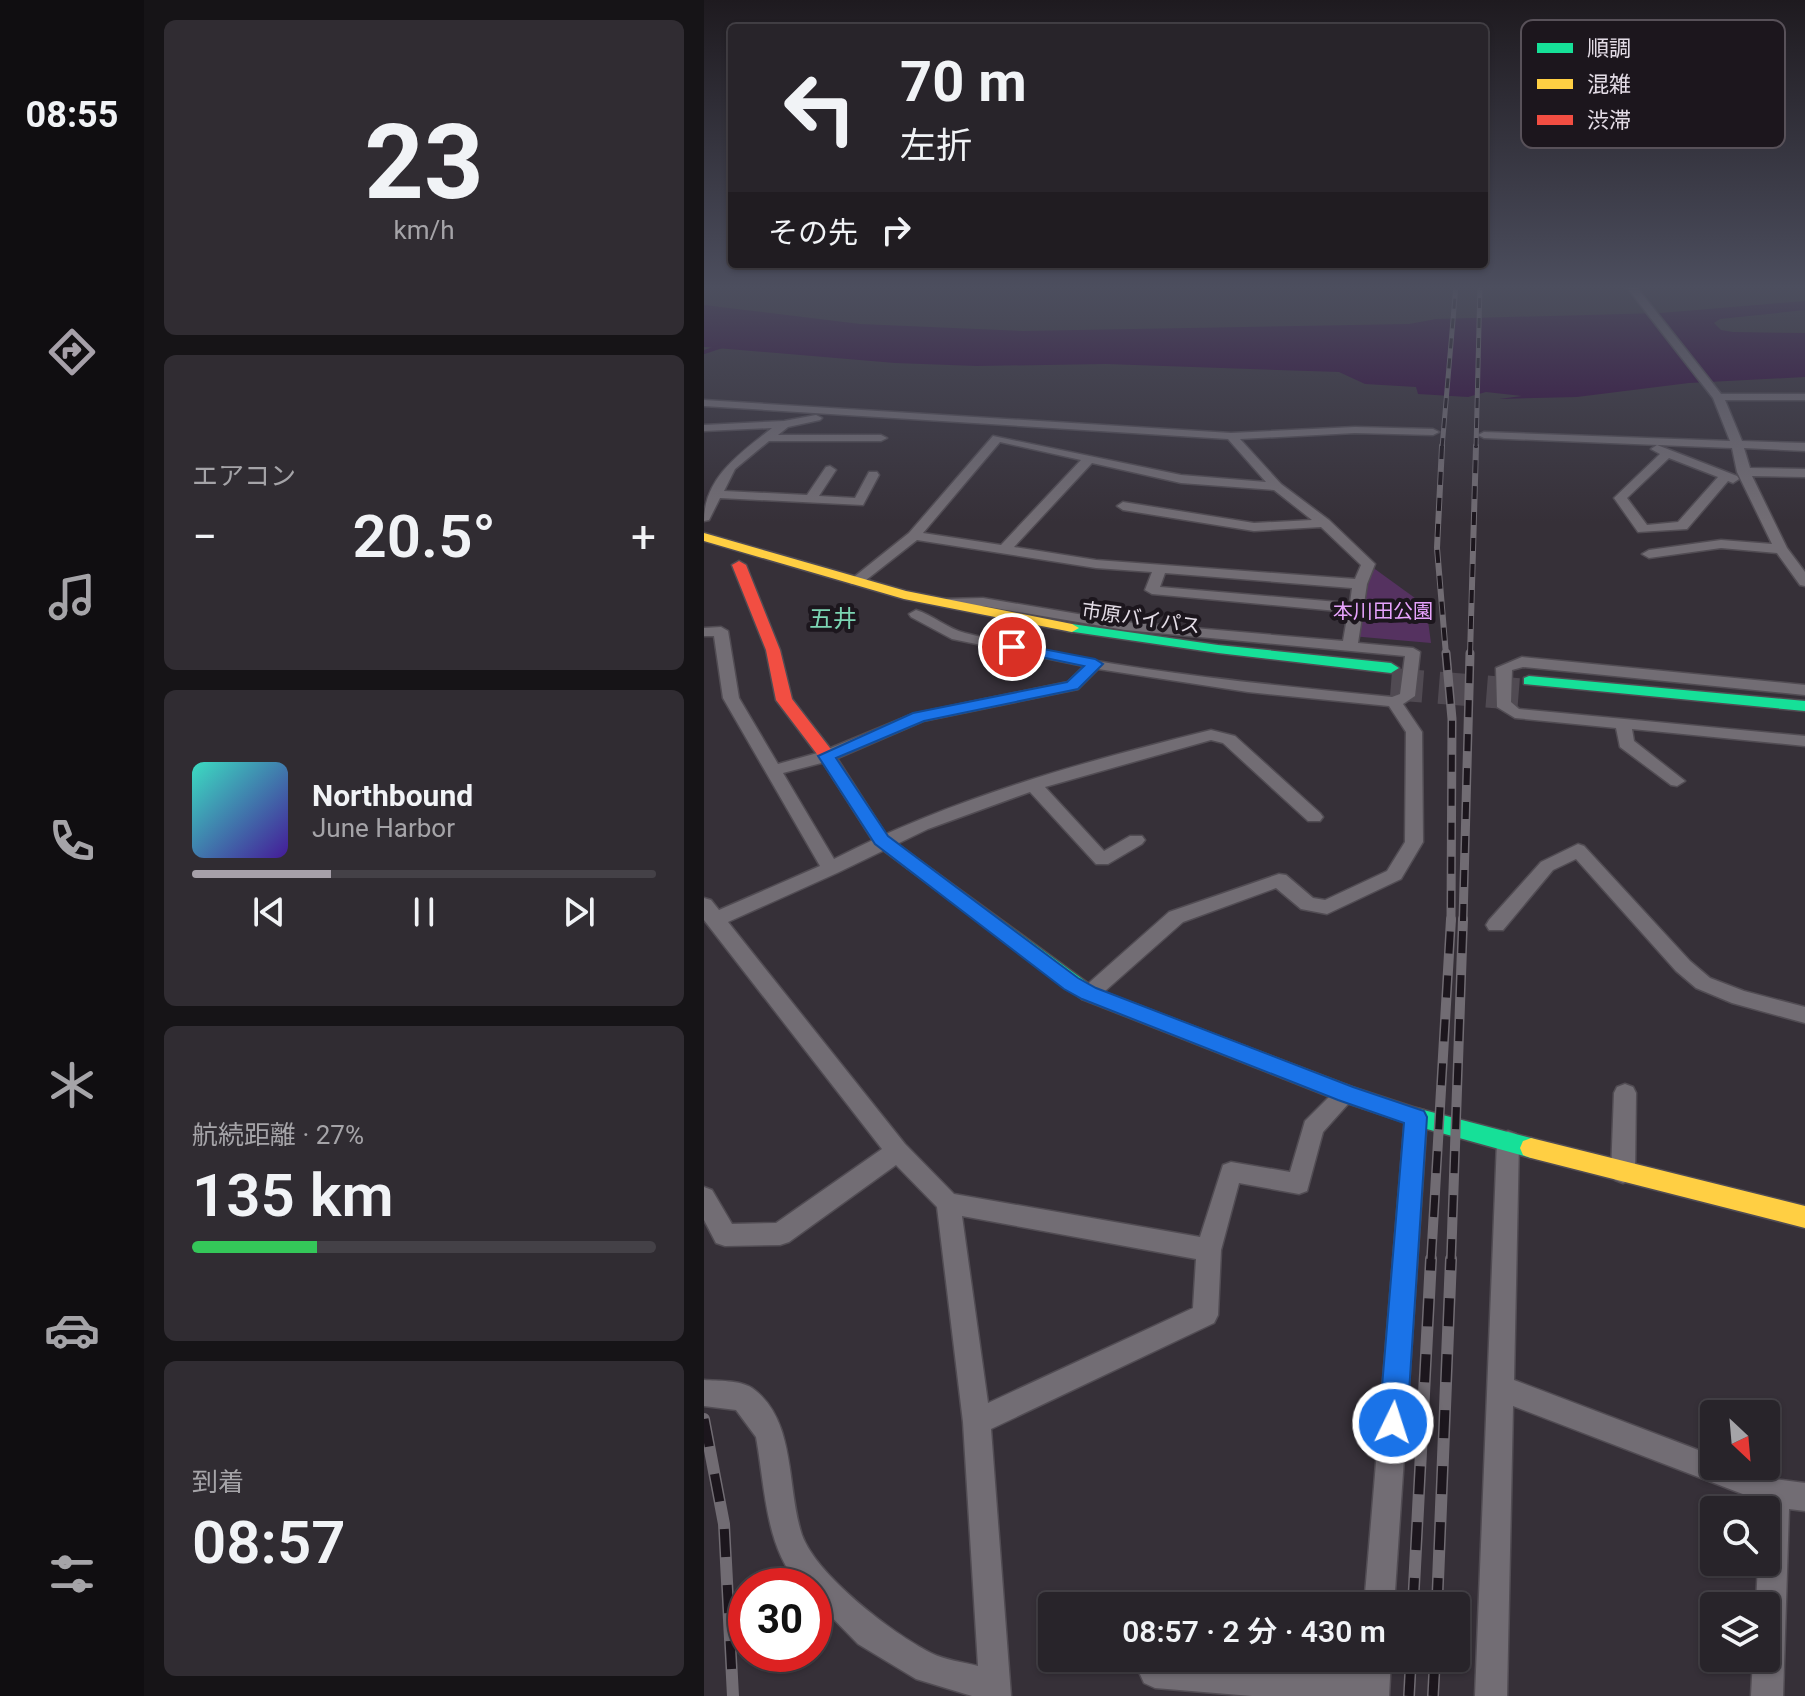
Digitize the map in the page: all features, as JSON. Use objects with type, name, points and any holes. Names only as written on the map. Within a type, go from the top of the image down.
[{"type":"main road","name":"市原バイパス","points":[[704,537],[856,581],[923,608]]},
{"type":"main road","name":"市原バイパス","points":[[704,556],[923,608],[1045,641],[1126,654],[1392,685]]},
{"type":"main road","points":[[739,565],[773,650],[784,700],[827,756],[881,840],[1089,994],[1346,1094],[1416,1117],[1623,1173],[1805,1217]]},
{"type":"main road","points":[[1805,706],[1529,688],[1805,723]]},
{"type":"street","points":[[1692,364],[1718,397],[1737,444],[1745,477],[1781,549],[1805,582]]},
{"type":"street","points":[[1718,397],[1805,397]]},
{"type":"street","points":[[704,403],[1231,436],[1355,430],[1433,432]]},
{"type":"street","points":[[704,428],[784,424],[834,412]]},
{"type":"street","points":[[704,517],[730,467],[784,424]]},
{"type":"street","points":[[1484,435],[1805,447]]},
{"type":"street","points":[[1231,436],[1277,487],[1324,523],[1368,564],[1360,584],[1350,646]]},
{"type":"street","points":[[769,438],[881,438]]},
{"type":"street","points":[[856,581],[914,536],[997,438],[1181,479],[1277,487]]},
{"type":"street","points":[[1644,441],[1724,478],[1805,473]]},
{"type":"street","points":[[1667,454],[1620,498],[1643,529],[1682,526],[1724,478]]},
{"type":"street","points":[[1004,550],[1088,460]]},
{"type":"street","points":[[811,499],[830,470]]},
{"type":"street","points":[[716,494],[859,502],[873,475]]},
{"type":"street","points":[[1123,506],[1254,527],[1324,523]]},
{"type":"street","points":[[914,536],[1096,564],[1360,584]]},
{"type":"street","points":[[1649,554],[1721,544],[1781,549]]},
{"type":"street","points":[[1160,569],[1152,590],[1357,608]]},
{"type":"street","points":[[983,602],[1125,626],[1413,652],[1407,696],[1392,685],[1248,687],[1095,664],[957,636],[923,608],[983,602]]},
{"type":"street","points":[[704,632],[721,631],[731,698],[831,869]]},
{"type":"street","points":[[1805,690],[1522,662],[1504,668],[1503,704],[1515,713],[1624,726],[1805,741]]},
{"type":"street","points":[[773,770],[827,756],[919,717],[1073,686],[1095,664]]},
{"type":"street","points":[[1089,994],[1176,917],[1279,880],[1308,904],[1327,907],[1394,875],[1414,842],[1414,732],[1392,685]]},
{"type":"street","points":[[1624,726],[1626,743],[1677,781]]},
{"type":"street","points":[[1209,1250],[948,1203],[897,1151],[709,912],[831,869],[881,840],[1033,785],[1211,735],[1229,739],[1314,817]]},
{"type":"street","points":[[1033,785],[1102,860],[1136,840]]},
{"type":"street","points":[[1496,925],[1547,866],[1578,850],[1683,966],[1703,983],[1739,998],[1805,1015]]},
{"type":"street","points":[[1623,1173],[1625,1093]]},
{"type":"street","points":[[977,1422],[1205,1315],[1209,1250],[1231,1172],[1299,1184],[1313,1128],[1346,1094]]},
{"type":"street","points":[[1380,1592],[1416,1117]]},
{"type":"street","points":[[1491,1696],[1508,1141]]},
{"type":"street","points":[[704,1197],[725,1235],[780,1234],[897,1151]]},
{"type":"street","points":[[704,1393],[742,1397],[758,1414],[769,1434],[789,1540],[807,1571],[869,1633],[927,1668],[994,1691],[977,1422],[948,1203]]},
{"type":"street","points":[[1501,1388],[1775,1493],[1805,1497]]},
{"type":"street","points":[[1767,1696],[1775,1493]]},
{"type":"street","points":[[1155,1672],[1373,1694],[1375,1672]]},
{"type":"green space","name":"本川田公園","points":[[1368,564],[1426,606],[1431,643],[1351,636]]},
{"type":"shaded area","points":[[926,364],[1097,364],[977,366]]},
{"type":"shaded area","points":[[1110,364],[1805,364],[1805,377],[1689,383],[1577,397],[1499,399],[1522,396],[1486,392],[1468,397],[1418,394],[1416,387],[1365,384],[1339,372]]},
{"type":"tunnel","points":[[1391,684],[1530,695]]},
{"type":"railway","points":[[1442,448],[1449,364]]},
{"type":"railway","points":[[1476,448],[1478,364]]},
{"type":"railway","points":[[1442,446],[1437,548],[1446,655]]},
{"type":"railway","points":[[1470,655],[1476,446]]},
{"type":"railway","points":[[1446,653],[1452,719],[1451,921]]},
{"type":"railway","points":[[1463,921],[1470,653]]},
{"type":"railway","points":[[1431,1261],[1451,919]]},
{"type":"railway","points":[[1451,1261],[1463,919]]},
{"type":"railway","points":[[1414,1592],[1431,1259]]},
{"type":"railway","points":[[1438,1592],[1451,1259]]},
{"type":"railway","points":[[704,1419],[724,1524],[733,1696]]},
{"type":"railway","points":[[1409,1696],[1410,1672]]},
{"type":"railway","points":[[1433,1696],[1434,1672]]},
{"type":"traffic: fast","points":[[1072,628],[1218,649],[1391,668]]},
{"type":"traffic: fast","points":[[1529,681],[1805,706]]},
{"type":"traffic: fast","points":[[913,864],[1089,994],[1346,1094],[1416,1117],[1531,1148]]},
{"type":"traffic: slow","points":[[704,537],[904,595],[1072,628]]},
{"type":"traffic: slow","points":[[1531,1148],[1805,1217]]},
{"type":"traffic: jam","points":[[739,565],[773,650],[784,700],[827,756],[881,840],[913,864]]},
{"type":"district","name":"五井","points":[[833,619]]},
{"type":"route","points":[[1012,647],[1095,664],[1073,686],[919,717],[827,756],[881,840],[1071,983],[1089,994],[1346,1094],[1416,1117],[1393,1423]]}]
